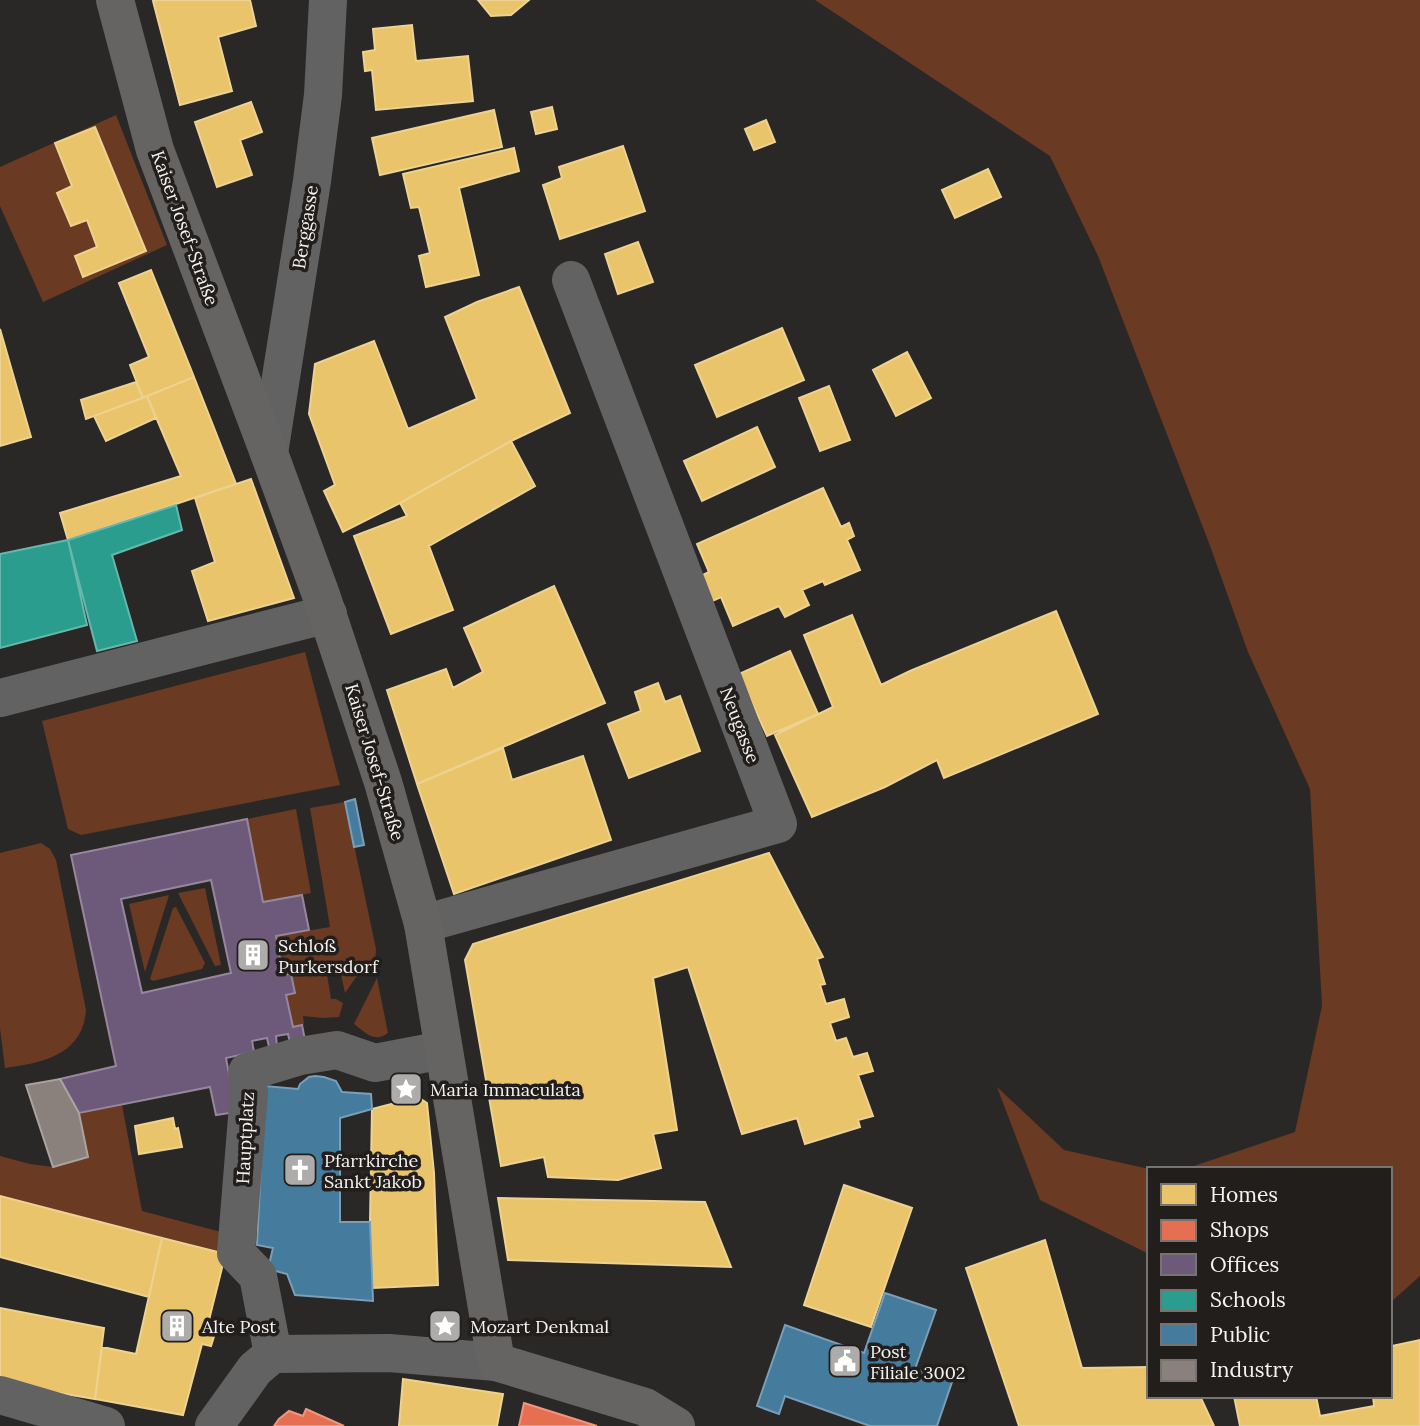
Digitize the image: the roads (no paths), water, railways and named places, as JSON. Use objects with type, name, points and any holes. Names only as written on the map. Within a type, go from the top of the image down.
[{"type":"main road","name":"Kaiser Josef-Straße","points":[[115,0],[155,150],[328,614],[383,782],[423,924],[496,1362]]},
{"type":"main road","points":[[496,1362],[645,1407],[676,1426]]},
{"type":"street","name":"Berggasse","points":[[269,453],[314,169],[323,95],[328,0]]},
{"type":"street","name":"Neugasse","points":[[423,924],[778,824],[571,281]]},
{"type":"street","points":[[0,698],[328,614]]},
{"type":"street","name":"Hauptplatz","points":[[273,1354],[258,1276],[236,1254],[249,1094],[247,1072],[300,1056],[337,1051],[375,1063],[443,1050]]},
{"type":"street","points":[[214,1426],[255,1369],[273,1354],[389,1353],[496,1362]]},
{"type":"street","points":[[0,1395],[106,1426]]},
{"type":"place","name":"Schloß Purkersdorf","points":[[253,955]]},
{"type":"place","name":"Maria Immaculata","points":[[406,1089]]},
{"type":"place","name":"Pfarrkirche Sankt Jakob","points":[[300,1170]]},
{"type":"place","name":"Alte Post","points":[[177,1326]]},
{"type":"place","name":"Mozart Denkmal","points":[[445,1326]]},
{"type":"place","name":"Post Filiale 3002","points":[[845,1361]]}]
